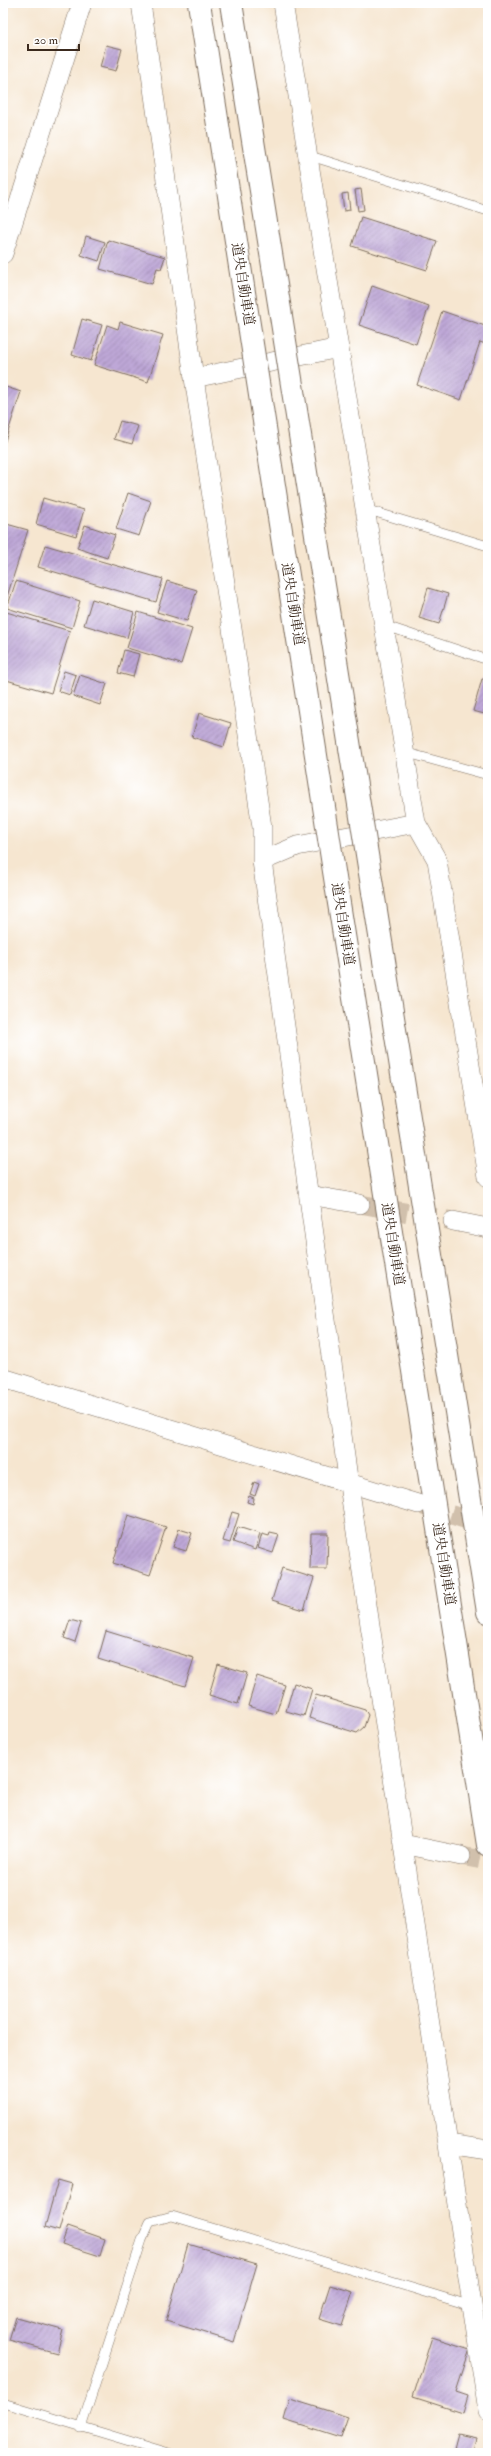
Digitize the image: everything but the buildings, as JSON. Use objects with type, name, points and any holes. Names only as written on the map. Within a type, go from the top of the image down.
[{"type":"highway","name":"道央自動車道","points":[[199,3],[338,897],[488,1845]]},
{"type":"highway","points":[[231,3],[488,1612]]},
{"type":"street","points":[[3,254],[82,3]]},
{"type":"street","points":[[141,3],[194,378],[262,827],[262,861],[349,1485],[488,2411]]},
{"type":"street","points":[[283,3],[416,823],[437,860],[488,1177]]},
{"type":"street","points":[[194,378],[338,348]]},
{"type":"street","points":[[262,861],[297,846],[416,823]]},
{"type":"street","points":[[309,1195],[360,1204]]},
{"type":"street","points":[[454,1221],[488,1228]]},
{"type":"street","points":[[3,1378],[349,1485],[418,1504]]},
{"type":"street","points":[[403,1844],[461,1856]]},
{"type":"street","points":[[448,2144],[488,2150]]},
{"type":"lane","points":[[307,155],[488,211]]},
{"type":"lane","points":[[365,509],[488,546]]},
{"type":"lane","points":[[383,624],[488,660]]},
{"type":"lane","points":[[404,752],[488,775]]},
{"type":"lane","points":[[81,2428],[142,2240],[150,2222],[172,2216],[472,2306]]},
{"type":"lane","points":[[3,2403],[81,2428],[169,2453]]},
{"type":"tunnel","points":[[360,1204],[453,1221]]},
{"type":"tunnel","points":[[423,1506],[487,1526]]},
{"type":"tunnel","points":[[461,1856],[488,1861]]}]
